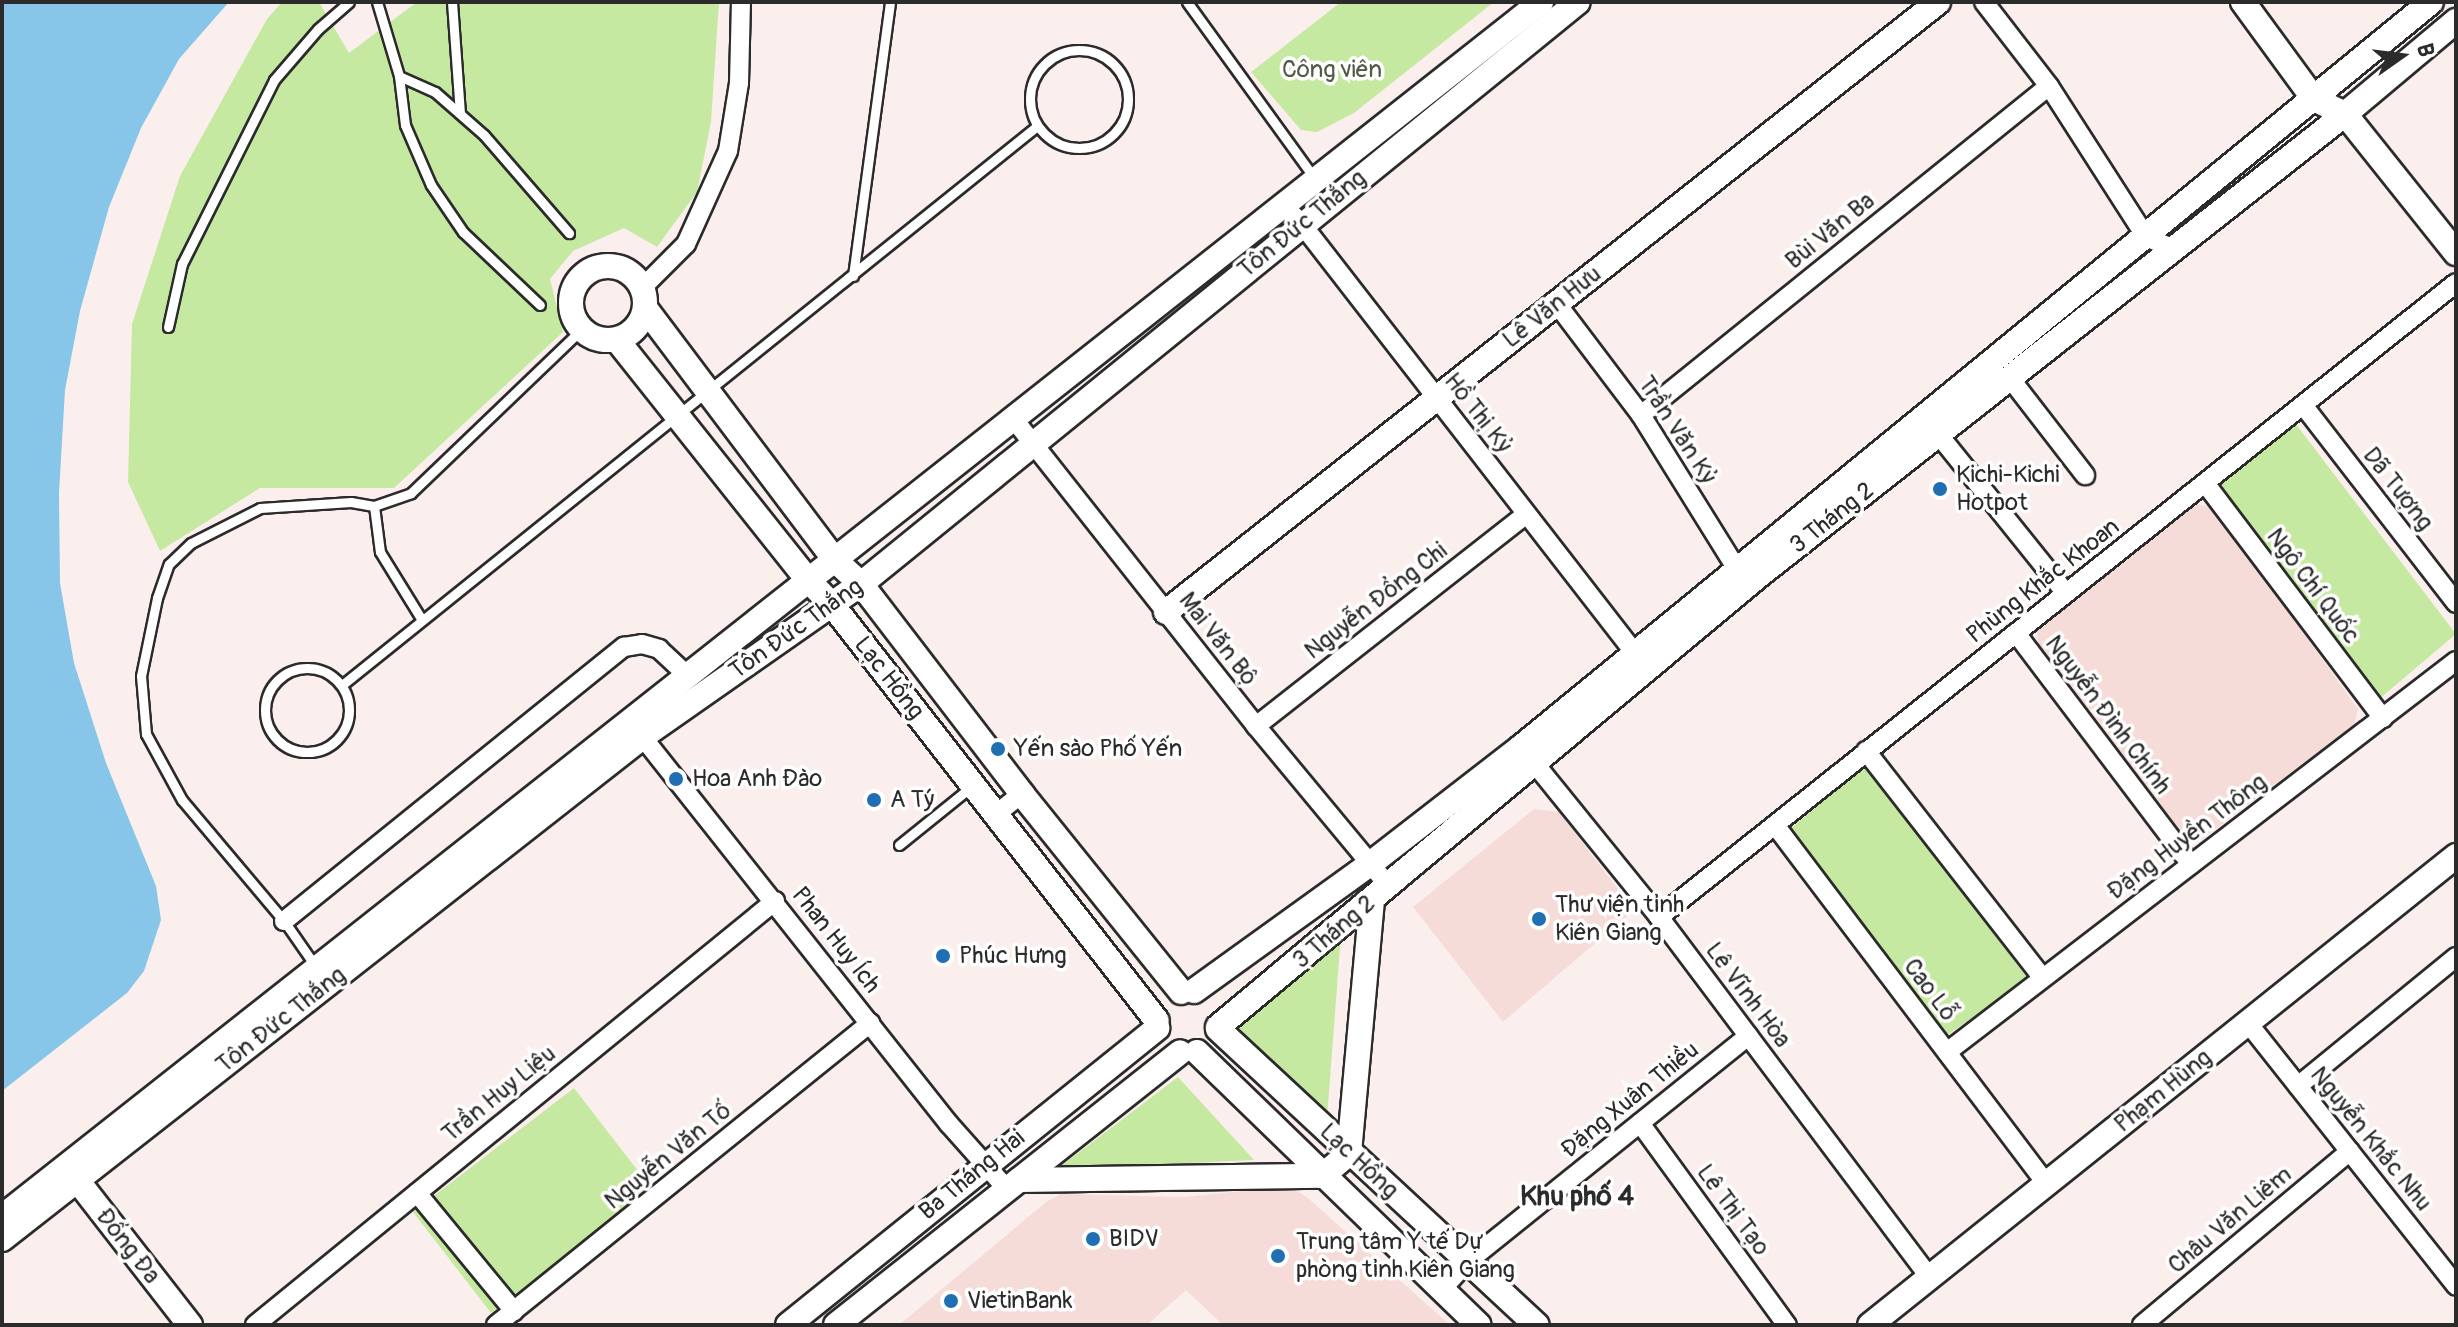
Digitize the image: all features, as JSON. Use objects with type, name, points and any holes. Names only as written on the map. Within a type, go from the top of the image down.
[{"type":"street","points":[[643,298],[635,278],[612,266],[593,269],[583,276],[571,299],[572,312],[582,329],[592,337],[617,340],[633,331],[643,298],[686,244],[728,151],[739,83],[741,2]]},
{"type":"street","name":"Tôn Đức Thắng","points":[[2,1217],[69,1175],[636,729],[688,676],[1541,2]]},
{"type":"street","name":"Tôn Đức Thắng","points":[[2,1239],[69,1175],[317,968],[636,729],[833,606],[1301,223],[1578,2]]},
{"type":"street","name":"Lê Văn Hưu","points":[[1166,612],[1938,2]]},
{"type":"street","points":[[1984,2],[2049,86],[2146,237],[2174,249]]},
{"type":"street","points":[[2243,2],[2314,99],[2345,114],[2456,253]]},
{"type":"street","name":"3 Tháng 2","points":[[1187,992],[1528,755],[1748,572],[1912,427],[2431,2]]},
{"type":"street","name":"3 Tháng 2","points":[[1218,1028],[1380,894],[1634,652],[1938,434],[2345,114],[2456,21]]},
{"type":"street","name":"Bùi Văn Ba","points":[[1641,415],[2049,86]]},
{"type":"street","name":"Hồ Thị Kỷ","points":[[1283,205],[1301,223],[1634,652]]},
{"type":"street","name":"Phùng Khắc Khoan","points":[[1659,917],[2456,283]]},
{"type":"street","name":"Lạc Hồng","points":[[643,298],[835,560],[861,584],[1022,794],[1187,992]]},
{"type":"street","name":"Trần Văn Kỷ","points":[[1557,304],[1641,415],[1748,572]]},
{"type":"street","name":"Lạc Hồng","points":[[617,340],[809,581],[833,606],[1158,1024]]},
{"type":"street","points":[[2010,378],[2085,475]]},
{"type":"street","name":"Dã Tượng","points":[[2303,405],[2456,603]]},
{"type":"street","name":"Mai Văn Bộ","points":[[1012,417],[1035,442],[1256,726],[1369,865],[1380,894]]},
{"type":"street","points":[[1912,427],[1938,434],[2066,593]]},
{"type":"street","name":"Ngô Chí Quốc","points":[[2205,483],[2383,718]]},
{"type":"street","name":"Nguyễn Đổng Chi","points":[[1256,726],[1526,514]]},
{"type":"street","name":"Nguyễn Đình Chính","points":[[2016,633],[2191,864]]},
{"type":"street","points":[[284,921],[624,647],[642,644],[659,649],[688,676]]},
{"type":"street","name":"Đặng Huyền Thông","points":[[1947,1052],[2456,661]]},
{"type":"street","name":"Phan Huy Ích","points":[[636,729],[985,1165],[1012,1184]]},
{"type":"street","points":[[1866,751],[2042,977]]},
{"type":"street","name":"Lê Vĩnh Hòa","points":[[1528,755],[1659,917],[1930,1278]]},
{"type":"street","points":[[996,814],[1022,794]]},
{"type":"street","name":"Cao Lỗ","points":[[1775,825],[2047,1184]]},
{"type":"street","name":"Phạm Hùng","points":[[1870,1325],[2456,856]]},
{"type":"street","points":[[1012,1184],[1322,1176],[1349,1153],[1380,894]]},
{"type":"street","name":"Trần Huy Liệu","points":[[255,1325],[775,901]]},
{"type":"street","points":[[2298,1086],[2456,957]]},
{"type":"street","points":[[1187,992],[1213,1004],[1218,1028],[1211,1043],[1188,1052],[1166,1043],[1158,1024],[1162,1005],[1187,992]]},
{"type":"street","name":"Nguyễn Văn Tố","points":[[496,1325],[870,1023]]},
{"type":"street","name":"Nguyễn Khắc Nhu","points":[[2248,1023],[2456,1285]]},
{"type":"street","name":"Ba Tháng Hai","points":[[788,1325],[1158,1024]]},
{"type":"street","name":"Lạc Hồng","points":[[1218,1028],[1537,1325]]},
{"type":"street","name":"Đặng Xuân Thiều","points":[[1442,1289],[1467,1262],[1748,1036]]},
{"type":"street","name":"Lạc Hồng","points":[[1188,1052],[1479,1325]]},
{"type":"street","name":"Ba Tháng Hai","points":[[836,1325],[1012,1184],[1188,1052]]},
{"type":"street","name":"Lê Thị Tạo","points":[[1640,1123],[1787,1325]]},
{"type":"street","name":"Châu Văn Liêm","points":[[2142,1325],[2350,1151]]},
{"type":"street","name":"Đống Đa","points":[[69,1175],[190,1325]]},
{"type":"street","points":[[417,1193],[514,1311]]},
{"type":"lane","points":[[168,327],[182,264],[274,80],[318,29],[349,2]]},
{"type":"lane","points":[[377,2],[399,76],[405,125],[431,185],[463,232],[540,305]]},
{"type":"lane","points":[[452,2],[460,114]]},
{"type":"lane","points":[[853,276],[890,2]]},
{"type":"lane","points":[[1187,2],[1315,179]]},
{"type":"lane","points":[[1073,50],[1093,52],[1111,62],[1124,78],[1129,98],[1125,118],[1113,135],[1096,146],[1075,149],[1056,143],[1037,126],[1031,111],[1031,90],[1038,71],[1053,57],[1073,50]]},
{"type":"lane","points":[[399,76],[413,79],[435,92],[460,114],[504,155],[569,233]]},
{"type":"lane","points":[[342,685],[1037,126]]},
{"type":"lane","points":[[317,968],[284,921],[182,800],[146,734],[141,676],[148,636],[169,564],[191,543],[260,508],[351,502],[374,506],[411,493],[582,329]]},
{"type":"lane","points":[[374,506],[380,552],[422,620]]},
{"type":"lane","points":[[303,667],[318,668],[342,685],[350,713],[338,740],[311,752],[296,751],[272,735],[264,706],[276,679],[303,667]]},
{"type":"lane","points":[[899,845],[973,785]]},
{"type":"shaded area","points":[[2193,504],[2214,507],[2358,709],[2354,725],[2197,843],[2177,836],[2038,644],[2037,628]]},
{"type":"shaded area","points":[[1534,809],[1559,812],[1634,910],[1503,1022],[1413,907]]},
{"type":"shaded area","points":[[1289,1186],[1308,1198],[1450,1325],[1223,1325],[1186,1290],[1147,1325],[899,1325],[1046,1202],[1061,1194],[1184,1197]]},
{"type":"green space","points":[[282,2],[319,2],[349,53],[417,2],[719,2],[711,122],[697,192],[657,247],[624,228],[573,251],[550,279],[563,332],[394,488],[260,488],[160,551],[128,482],[132,324],[180,176],[267,19]]},
{"type":"green space","name":"Công viên","points":[[1341,2],[1494,2],[1354,113],[1317,132],[1301,130],[1251,72]]},
{"type":"green space","points":[[2295,423],[2456,634],[2372,705],[2211,489]]},
{"type":"green space","points":[[1865,765],[2028,979],[1940,1040],[1784,834]]},
{"type":"green space","points":[[1341,935],[1327,1118],[1231,1026]]},
{"type":"green space","points":[[1178,1077],[1254,1160],[1057,1169]]},
{"type":"green space","points":[[574,1088],[652,1189],[491,1313],[413,1212]]},
{"type":"water","points":[[2,2],[229,2],[179,59],[141,128],[109,207],[80,311],[65,390],[59,493],[60,583],[74,663],[106,763],[156,886],[161,920],[144,971],[127,993],[2,1091]]},
{"type":"place","name":"Kichi-Kichi Hotpot","points":[[1940,489]]},
{"type":"place","name":"Yến sào Phố Yến","points":[[998,749]]},
{"type":"place","name":"Hoa Anh Đào","points":[[676,779]]},
{"type":"place","name":"A Tý","points":[[874,800]]},
{"type":"place","name":"Thư viện tỉnh Kiên Giang","points":[[1539,919]]},
{"type":"place","name":"Phúc Hưng","points":[[943,956]]},
{"type":"place","name":"BIDV","points":[[1093,1239]]},
{"type":"place","name":"Trung tâm Y tế Dự phòng tỉnh Kiên Giang","points":[[1278,1256]]},
{"type":"place","name":"VietinBank","points":[[951,1301]]},
{"type":"district","name":"Khu phố 4","points":[[1577,1197]]}]
